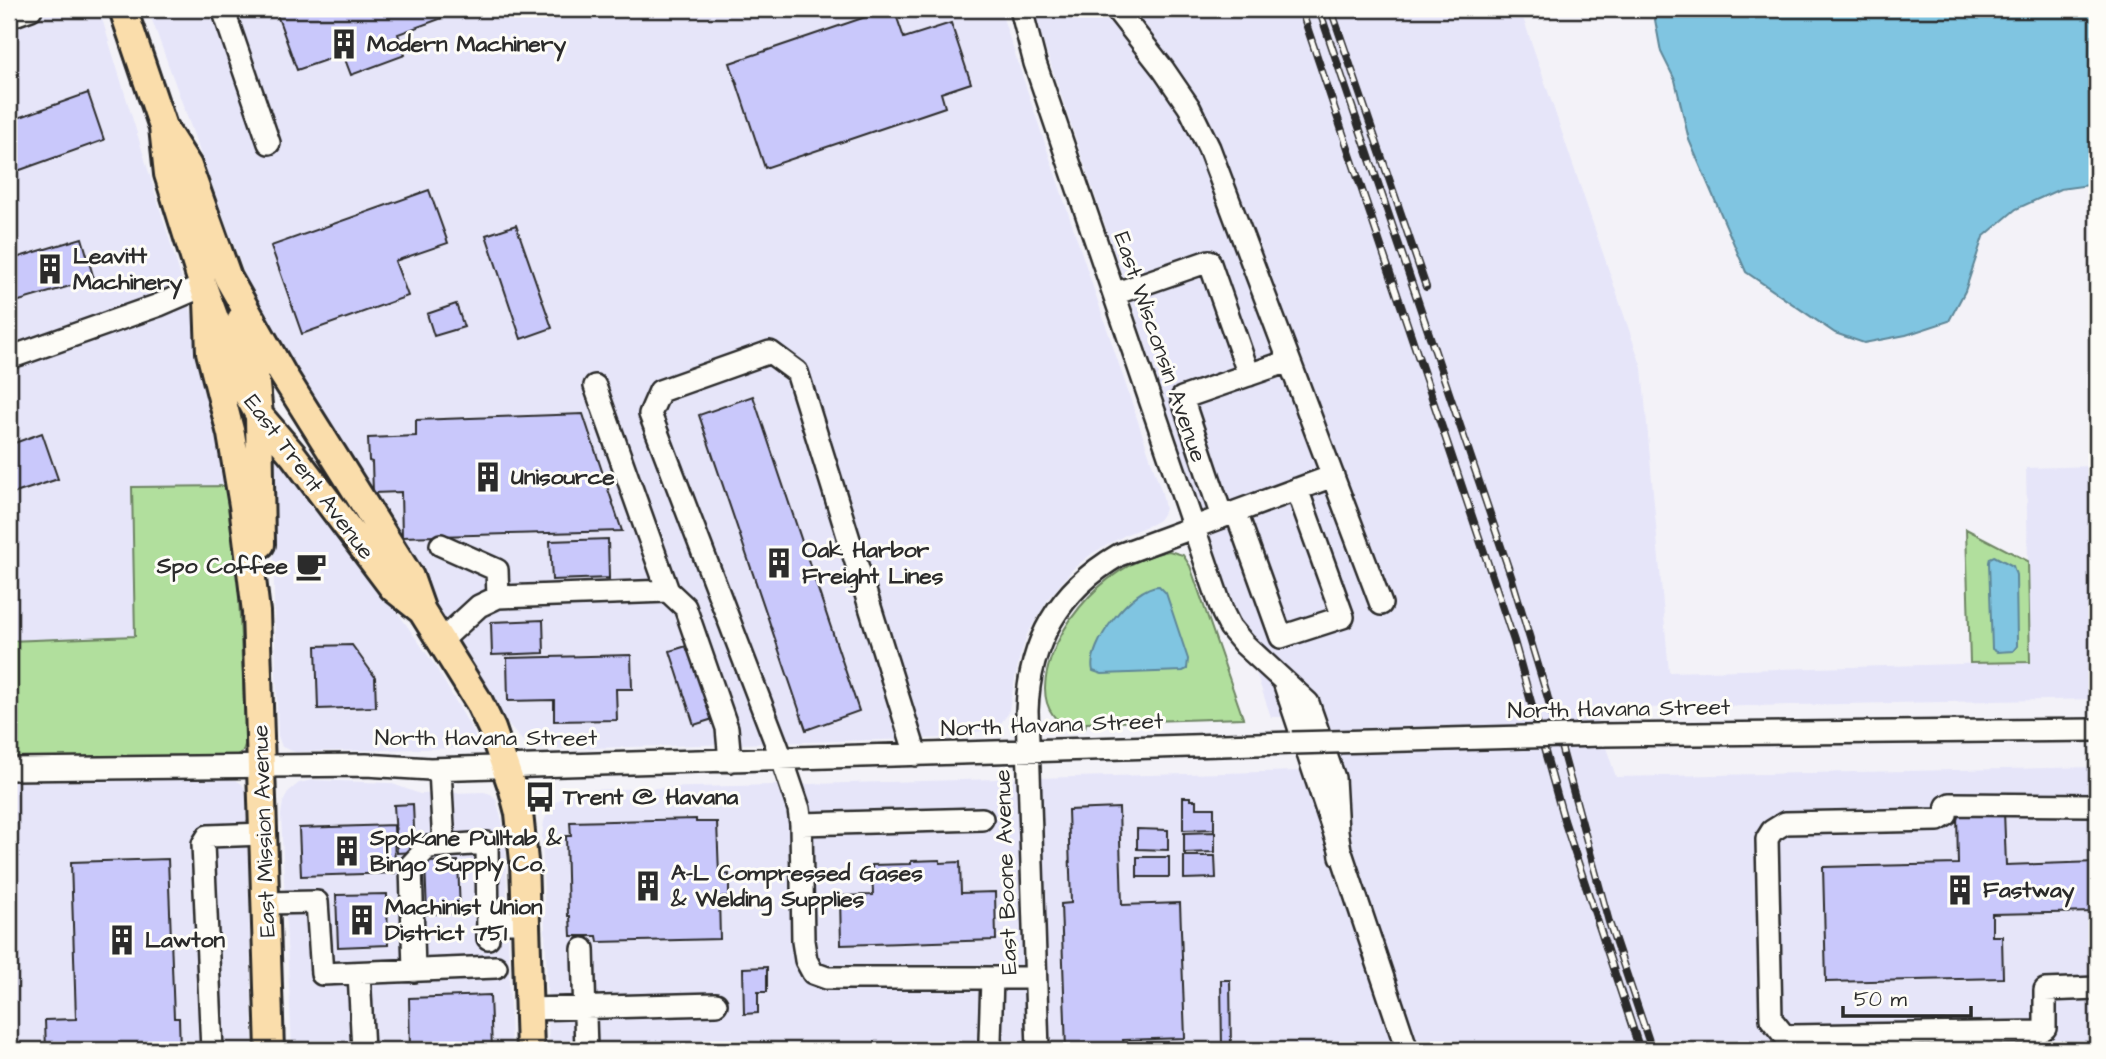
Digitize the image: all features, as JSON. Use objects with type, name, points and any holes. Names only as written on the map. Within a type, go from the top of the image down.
[{"type":"main road","name":"East Trent Avenue","points":[[123,9],[163,127],[168,174],[205,293],[235,373],[259,415],[293,455],[393,588],[422,611]]},
{"type":"main road","name":"East Trent Avenue","points":[[163,127],[188,166],[228,278],[296,396],[410,577],[422,611],[479,702],[506,767],[519,813],[522,836],[530,1050]]},
{"type":"main road","name":"East Mission Avenue","points":[[228,278],[255,375],[259,415],[262,525],[256,612]]},
{"type":"main road","name":"East Mission Avenue","points":[[205,293],[209,352],[231,434],[256,612],[270,1050]]},
{"type":"street","points":[[9,17],[31,9]]},
{"type":"street","points":[[223,9],[269,143]]},
{"type":"street","name":"East Wisconsin Avenue","points":[[1021,9],[1035,63],[1223,613],[1244,644],[1284,682],[1407,1050]]},
{"type":"street","points":[[1116,9],[1189,107],[1209,148],[1381,604]]},
{"type":"street","points":[[1114,294],[1209,261],[1249,374]]},
{"type":"street","points":[[9,358],[159,305],[205,293]]},
{"type":"street","points":[[916,755],[797,372],[770,352],[660,391],[650,415],[799,809],[803,941],[806,961],[813,973],[827,978],[1035,978]]},
{"type":"street","points":[[1289,361],[1182,398],[1281,637],[1343,617],[1297,489]]},
{"type":"street","points":[[595,386],[668,592],[685,607],[727,728],[730,761]]},
{"type":"street","name":"East Boone Avenue","points":[[1038,1050],[1027,711],[1031,671],[1046,628],[1058,609],[1088,576],[1103,564],[1137,547],[1333,476]]},
{"type":"street","points":[[441,545],[497,569],[498,597]]},
{"type":"street","points":[[441,640],[479,606],[498,597],[668,592]]},
{"type":"street","name":"North Havana Street","points":[[9,769],[382,765],[440,769],[1292,743],[1676,734],[2097,730]]},
{"type":"street","points":[[440,769],[444,846]]},
{"type":"street","points":[[2097,805],[1950,804],[1947,806],[1946,815],[1938,820],[1785,823],[1772,831],[1767,839],[1771,1019],[1783,1034],[1792,1037],[2025,1041],[2045,1028],[2045,990],[2097,988]]},
{"type":"street","points":[[801,824],[982,819]]},
{"type":"street","points":[[212,1050],[203,844],[208,836],[264,834]]},
{"type":"street","points":[[414,971],[411,865],[428,847],[487,843],[488,930],[527,922]]},
{"type":"street","points":[[266,903],[317,902],[322,974],[496,967]]},
{"type":"street","points":[[583,949],[586,1050]]},
{"type":"street","points":[[359,973],[363,1050]]},
{"type":"street","points":[[992,979],[992,1050]]},
{"type":"street","points":[[529,1009],[716,1004]]},
{"type":"shaded area","points":[[9,9],[99,9],[212,379],[231,486],[132,487],[135,636],[9,641]]},
{"type":"shaded area","points":[[148,9],[1000,9],[1162,493],[1165,509],[1163,514],[1152,524],[1093,553],[1074,568],[1048,599],[1027,635],[1008,714],[1000,724],[991,729],[951,738],[554,749],[538,747],[522,740],[510,727],[382,524],[256,306]]},
{"type":"shaded area","points":[[1032,9],[1520,9],[1642,368],[1669,672],[2030,662],[2026,468],[2097,466],[2097,699],[1593,709],[1616,777],[2097,767],[2097,1050],[549,1050],[542,837],[544,821],[551,806],[564,796],[580,790],[1300,771],[1284,717],[1271,717]]},
{"type":"shaded area","points":[[273,447],[374,579],[434,664],[474,733],[476,742],[473,745],[465,748],[295,752],[282,747],[278,736],[274,606]]},
{"type":"shaded area","points":[[229,779],[242,784],[246,791],[253,1050],[9,1050],[9,782]]},
{"type":"shaded area","points":[[313,780],[390,783],[420,794],[484,792],[496,799],[503,824],[506,851],[511,1050],[292,1050],[281,815],[283,802],[289,791],[299,783]]},
{"type":"green space","points":[[231,486],[246,742],[243,751],[237,756],[9,762],[9,641],[135,636],[132,487]]},
{"type":"green space","points":[[1966,529],[2028,561],[2030,662],[1970,663]]},
{"type":"green space","points":[[1169,551],[1183,555],[1190,566],[1243,718],[1086,723],[1085,728],[1063,724],[1053,715],[1047,703],[1045,689],[1051,659],[1064,630],[1080,607],[1109,579],[1143,558]]},
{"type":"water","points":[[1653,9],[2097,9],[2097,184],[2060,189],[2016,209],[1983,237],[1965,291],[1949,321],[1906,335],[1864,343],[1835,333],[1746,272],[1689,140],[1675,80],[1661,52]]},
{"type":"water","points":[[1994,556],[2013,566],[2016,575],[2017,646],[2013,651],[1997,652],[1992,649],[1989,562]]},
{"type":"water","points":[[1159,586],[1166,593],[1188,659],[1187,669],[1102,674],[1093,671],[1097,647],[1114,619],[1137,596]]},
{"type":"building","name":"Modern Machinery","points":[[275,9],[467,9],[398,34],[405,55],[351,75],[343,54],[297,70]]},
{"type":"building","points":[[894,9],[904,38],[951,23],[971,83],[941,93],[945,107],[765,168],[730,63]]},
{"type":"building","points":[[88,93],[104,140],[9,174],[9,121]]},
{"type":"building","points":[[429,190],[448,243],[395,261],[408,296],[302,334],[271,246]]},
{"type":"building","points":[[516,225],[552,328],[521,339],[486,235]]},
{"type":"building","name":"Leavitt Machinery","points":[[82,238],[94,279],[9,304],[9,260]]},
{"type":"building","points":[[456,304],[464,327],[434,336],[427,314]]},
{"type":"building","name":"Oak Harbor Freight Lines","points":[[753,396],[859,711],[806,730],[699,415]]},
{"type":"building","name":"Unisource","points":[[583,414],[622,531],[402,537],[401,492],[373,493],[368,438],[416,436],[416,420]]},
{"type":"building","points":[[42,433],[58,479],[9,495],[9,445]]},
{"type":"building","points":[[608,539],[609,578],[552,580],[550,541]]},
{"type":"building","points":[[543,620],[544,653],[492,655],[491,622]]},
{"type":"building","points":[[352,645],[375,677],[376,707],[318,709],[316,646]]},
{"type":"building","points":[[690,645],[713,719],[694,725],[670,651]]},
{"type":"building","points":[[631,655],[632,689],[616,689],[617,720],[554,721],[554,700],[508,701],[507,658]]},
{"type":"building","points":[[1183,797],[1196,800],[1196,808],[1214,808],[1214,829],[1183,830]]},
{"type":"building","points":[[413,804],[415,852],[397,853],[394,805]]},
{"type":"building","points":[[1119,808],[1122,905],[1180,903],[1185,1038],[1123,1040],[1124,1050],[1066,1050],[1061,904],[1071,903],[1068,810]]},
{"type":"building","name":"Fastway","points":[[2004,811],[2006,865],[2097,862],[2097,912],[1992,914],[1992,936],[2002,936],[2003,978],[1826,982],[1823,867],[1958,864],[1957,813]]},
{"type":"building","name":"A-L Compressed Gases & Welding Supplies","points":[[696,819],[696,822],[717,822],[719,875],[729,874],[729,897],[719,897],[720,939],[598,942],[597,936],[571,936],[566,836],[571,836],[570,822]]},
{"type":"building","name":"Spokane Pulltab & Bingo Supply Co.","points":[[394,825],[395,873],[301,876],[299,828]]},
{"type":"building","points":[[1137,829],[1168,830],[1168,850],[1137,849]]},
{"type":"building","points":[[1215,832],[1215,852],[1184,853],[1184,833]]},
{"type":"building","points":[[1184,856],[1215,856],[1216,878],[1184,879]]},
{"type":"building","points":[[1137,857],[1169,857],[1169,877],[1137,877]]},
{"type":"building","name":"Lawton","points":[[168,859],[174,1018],[179,1018],[180,1050],[46,1050],[45,1020],[76,1019],[71,862]]},
{"type":"building","points":[[940,860],[940,863],[960,862],[961,893],[995,892],[996,940],[841,945],[840,896],[873,895],[872,865]]},
{"type":"building","points":[[458,861],[460,913],[427,914],[425,862]]},
{"type":"building","name":"Machinist Union District 751","points":[[387,894],[388,945],[338,947],[336,895]]},
{"type":"building","points":[[767,967],[767,992],[758,992],[758,1013],[744,1014],[743,968]]},
{"type":"building","points":[[1221,980],[1230,980],[1231,1048],[1222,1048]]},
{"type":"building","points":[[490,995],[492,1050],[410,1050],[409,998]]},
{"type":"railway","points":[[1301,9],[1514,641],[1564,820],[1640,1050]]},
{"type":"railway","points":[[1319,9],[1511,576],[1547,695],[1609,922],[1652,1050]]},
{"type":"railway","points":[[1331,9],[1426,287]]},
{"type":"place","name":"Modern Machinery","points":[[344,44]]},
{"type":"place","name":"Leavitt Machinery","points":[[50,269]]},
{"type":"place","name":"Unisource","points":[[488,477]]},
{"type":"place","name":"Oak Harbor Freight Lines","points":[[779,563]]},
{"type":"place","name":"Spo Coffee","points":[[311,566]]},
{"type":"place","name":"Trent @ Havana","points":[[540,797]]},
{"type":"place","name":"Spokane Pulltab & Bingo Supply Co.","points":[[347,851]]},
{"type":"place","name":"A-L Compressed Gases & Welding Supplies","points":[[648,886]]},
{"type":"place","name":"Fastway","points":[[1960,890]]},
{"type":"place","name":"Machinist Union District 751","points":[[362,920]]},
{"type":"place","name":"Lawton","points":[[122,940]]}]
